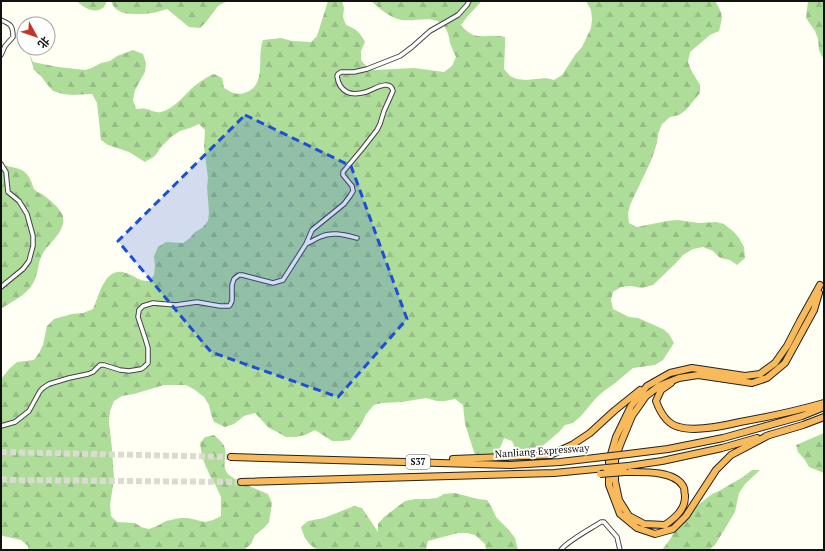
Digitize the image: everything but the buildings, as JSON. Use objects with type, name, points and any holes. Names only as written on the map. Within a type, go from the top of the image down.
[{"type":"highway","points":[[554,473],[600,474],[625,472],[638,472],[661,473],[676,478],[684,487],[685,499],[683,508],[677,516],[665,525],[644,524],[629,516],[618,500],[616,481],[615,460],[632,416],[646,396],[659,386],[692,368],[752,383],[768,378],[785,363],[814,310],[820,286],[787,346],[775,363],[760,374],[734,378]]},
{"type":"highway","points":[[403,462],[550,455],[572,445],[590,433],[629,398],[647,386],[670,373],[678,375]]},
{"type":"highway","points":[[678,375],[661,390],[656,401],[659,411],[667,421],[678,427],[693,429],[720,426],[785,414],[824,403]]},
{"type":"highway","points":[[647,386],[631,406],[616,437],[609,461],[610,486],[620,514],[636,528],[655,534],[674,530],[686,516],[716,470],[731,455],[769,435]]},
{"type":"highway","name":"Nanliang Expressway","points":[[231,456],[510,465],[560,462],[668,449],[723,438],[802,416],[824,407]]},
{"type":"highway","name":"Nanliang Expressway","points":[[241,482],[554,473],[628,466],[662,461],[722,448],[803,425],[824,417]]},
{"type":"street","points":[[1,426],[15,422],[29,411],[40,391],[49,384],[88,374],[104,365],[120,370],[141,369],[144,367],[148,363],[148,348],[138,317],[139,310],[143,306],[153,303],[176,305],[197,302],[229,306],[232,301],[232,285],[234,279],[239,275],[273,283],[283,280],[306,244],[312,230],[344,204],[353,191],[352,186],[343,176],[343,172],[377,130],[393,91],[391,86],[386,85],[376,87],[365,92],[350,94],[340,86],[337,76],[338,74],[341,72],[354,72],[367,69],[400,56],[430,31],[458,15],[469,1]]},
{"type":"street","points":[[1,20],[11,25],[13,29],[13,37],[5,46],[1,55]]},
{"type":"street","points":[[1,164],[6,172],[8,192],[19,201],[27,214],[33,236],[29,261],[23,269],[1,287]]},
{"type":"street","points":[[306,244],[321,236],[330,234],[340,234],[357,238]]},
{"type":"street","points":[[561,550],[567,544],[601,522],[604,522],[617,538],[620,550]]},
{"type":"highlighted area","points":[[245,115],[351,166],[407,319],[338,397],[211,352],[118,241]]},
{"type":"green space","points":[[77,1],[107,1],[101,9],[90,10]]},
{"type":"green space","points":[[111,1],[227,1],[218,6],[200,28],[189,27],[167,9],[149,13],[127,14],[116,9]]},
{"type":"green space","points":[[328,1],[342,1],[344,8],[343,17],[346,25],[357,31],[365,42],[361,51],[361,60],[367,67],[374,70],[414,68],[444,72],[452,66],[456,57],[447,32],[440,22],[430,19],[398,19],[385,13],[371,1],[480,1],[480,3],[461,25],[467,31],[477,36],[505,37],[504,69],[510,76],[517,79],[526,80],[546,78],[554,80],[562,75],[582,47],[591,28],[591,10],[586,1],[715,1],[722,15],[719,31],[710,35],[690,52],[688,62],[700,85],[700,93],[686,110],[679,115],[670,117],[662,124],[651,161],[630,205],[628,214],[629,223],[637,227],[678,220],[699,223],[716,222],[724,224],[739,238],[744,247],[745,258],[737,265],[730,260],[720,258],[713,251],[703,247],[693,249],[683,255],[653,285],[642,288],[631,286],[621,287],[613,292],[611,300],[613,309],[629,317],[638,318],[663,329],[669,334],[674,343],[663,360],[655,365],[633,368],[596,398],[573,423],[565,425],[539,449],[527,452],[516,450],[512,441],[504,438],[498,451],[486,461],[476,458],[465,424],[463,405],[455,399],[437,401],[426,398],[374,405],[366,414],[362,423],[350,440],[332,441],[315,430],[305,435],[286,437],[269,428],[255,413],[244,416],[234,424],[225,427],[214,422],[209,405],[204,397],[195,390],[186,385],[164,385],[122,396],[114,401],[110,411],[109,422],[114,479],[110,505],[111,516],[117,522],[135,523],[141,527],[149,529],[166,521],[180,518],[188,518],[205,522],[221,516],[221,497],[202,457],[200,443],[205,437],[214,435],[221,441],[224,447],[225,468],[228,474],[241,483],[268,494],[272,503],[269,522],[255,535],[251,544],[244,550],[28,550],[28,546],[21,540],[3,536],[1,534],[1,379],[17,362],[34,360],[43,345],[47,326],[54,319],[72,314],[83,313],[93,309],[104,283],[113,273],[126,273],[139,279],[149,281],[154,275],[154,256],[158,247],[166,242],[183,243],[202,228],[208,221],[209,212],[207,187],[208,178],[204,147],[205,130],[199,124],[180,131],[171,137],[161,147],[155,156],[145,162],[129,152],[108,145],[101,140],[97,103],[92,94],[72,95],[53,91],[34,70],[30,56],[33,62],[85,70],[110,61],[117,56],[133,50],[143,54],[146,63],[145,72],[135,90],[133,100],[136,109],[161,112],[173,106],[196,85],[205,78],[214,74],[222,78],[224,88],[232,93],[241,94],[252,89],[256,84],[260,73],[261,47],[263,40],[281,38],[292,41],[311,42],[317,36]]},
{"type":"green space","points":[[808,1],[824,1],[824,60],[819,50],[818,39],[815,31],[806,18]]},
{"type":"green space","points":[[6,166],[18,168],[27,174],[34,189],[54,204],[63,216],[63,221],[62,227],[57,236],[41,257],[36,277],[32,285],[22,295],[1,309],[1,167]]},
{"type":"green space","points":[[824,433],[824,473],[809,467],[798,452],[796,445]]},
{"type":"green space","points":[[752,470],[760,470],[745,484],[739,493],[735,512],[715,545],[709,550],[662,550],[671,538],[674,531],[698,505],[712,494],[743,477]]},
{"type":"green space","points":[[455,493],[487,500],[496,517],[515,538],[518,550],[486,550],[485,544],[475,535],[458,533],[428,541],[426,550],[318,550],[311,546],[307,541],[301,527],[308,521],[324,518],[354,506],[362,508],[378,532],[378,524],[384,517],[405,501],[437,498],[444,494]]},
{"type":"tunnel","points":[[1,452],[231,457]]},
{"type":"tunnel","points":[[1,479],[241,482]]}]
